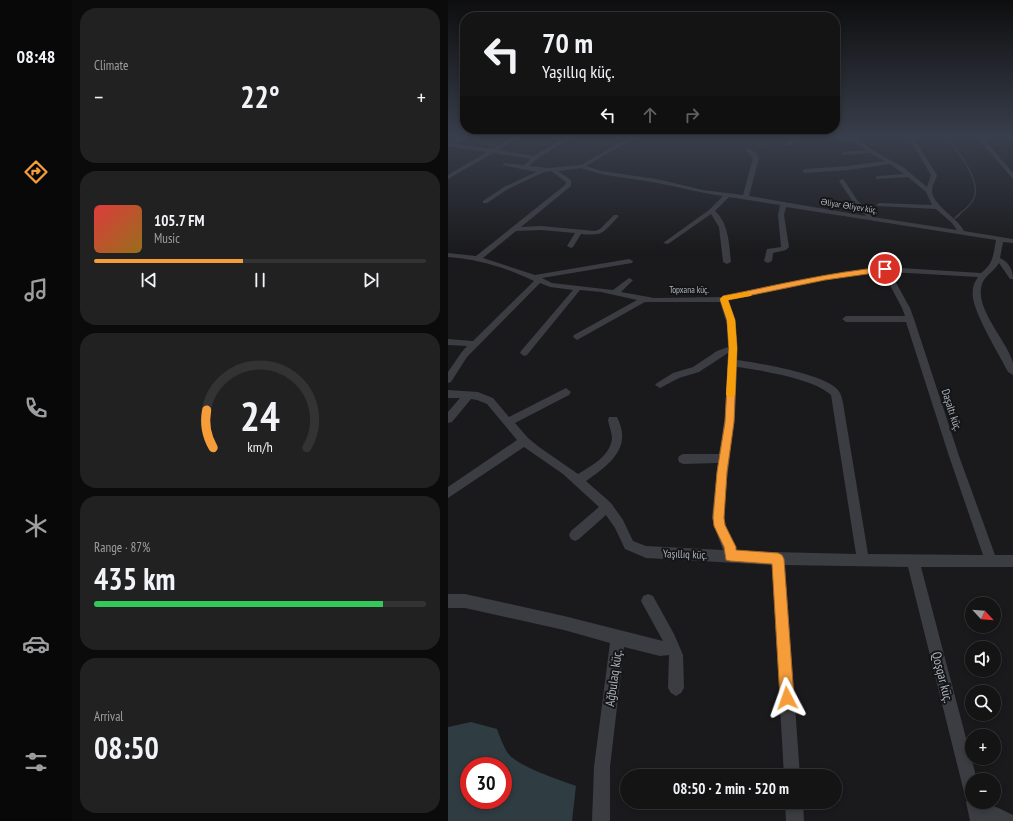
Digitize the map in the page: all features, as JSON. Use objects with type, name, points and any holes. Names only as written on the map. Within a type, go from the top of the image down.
[{"type":"street","points":[[485,202],[506,188],[531,175]]},
{"type":"street","points":[[477,259],[570,183],[560,175]]},
{"type":"street","name":"Əliyar Əliyev küç.","points":[[617,175],[652,180],[703,192],[746,197],[870,219],[1013,241]]},
{"type":"street","points":[[746,197],[752,175]]},
{"type":"street","points":[[878,178],[907,175]]},
{"type":"street","points":[[910,175],[928,191],[938,207],[961,232]]},
{"type":"street","points":[[928,191],[934,175]]},
{"type":"street","points":[[842,181],[855,201],[869,215],[870,219]]},
{"type":"street","points":[[666,243],[711,211],[728,195]]},
{"type":"street","points":[[768,261],[770,251],[784,249],[785,247],[781,215],[784,204]]},
{"type":"street","points":[[879,205],[938,207]]},
{"type":"street","points":[[711,211],[715,214],[722,229],[727,262]]},
{"type":"street","points":[[513,229],[541,228],[593,234],[599,232],[616,216]]},
{"type":"street","points":[[571,246],[578,233]]},
{"type":"street","points":[[1000,239],[993,268],[983,275],[976,288],[976,299],[1013,372]]},
{"type":"street","name":"Topxana küç.","points":[[448,255],[477,259],[550,284],[616,292],[644,299],[723,299],[825,278],[885,269],[983,275]]},
{"type":"street","points":[[996,259],[1002,262],[1013,277]]},
{"type":"street","points":[[448,380],[464,356],[537,279],[629,261]]},
{"type":"street","name":"Daşaltı küç.","points":[[885,269],[902,298],[910,319],[954,456],[991,560]]},
{"type":"street","points":[[616,292],[629,280]]},
{"type":"street","points":[[524,353],[578,288]]},
{"type":"street","points":[[577,337],[644,299]]},
{"type":"street","points":[[723,299],[731,320],[733,348],[729,422],[718,518],[720,526],[730,547],[730,556]]},
{"type":"street","points":[[846,319],[910,319]]},
{"type":"street","points":[[448,342],[475,344]]},
{"type":"street","points":[[660,385],[676,376],[696,370],[720,353],[733,348]]},
{"type":"street","points":[[732,363],[767,368],[815,382],[832,391],[836,396],[863,560]]},
{"type":"street","points":[[508,422],[566,392]]},
{"type":"street","name":"Yaşıllıq küç.","points":[[448,394],[469,394],[490,401],[524,441],[579,480],[606,507],[619,524],[629,545],[646,552],[778,559],[1013,561]]},
{"type":"street","points":[[448,419],[469,394]]},
{"type":"street","points":[[579,480],[605,461],[616,445],[617,436],[613,420]]},
{"type":"street","points":[[448,493],[524,441]]},
{"type":"street","points":[[683,459],[724,458]]},
{"type":"street","points":[[575,535],[606,507]]},
{"type":"street","points":[[778,559],[792,769]]},
{"type":"street","name":"Qoşqar küç.","points":[[914,561],[967,773]]},
{"type":"street","name":"Ağbulaq küç.","points":[[448,601],[465,601],[564,623],[618,638],[602,767],[601,821]]},
{"type":"street","points":[[648,602],[676,655],[676,688]]},
{"type":"street","points":[[618,638],[660,649],[672,647]]},
{"type":"street","points":[[794,809],[795,821]]},
{"type":"street","points":[[977,811],[991,813],[1007,821]]},
{"type":"shaded area","points":[[471,722],[497,729],[507,752],[512,757],[539,772],[576,786],[572,821],[448,821],[448,727]]},
{"type":"waterway","points":[[957,216],[968,207],[973,200],[975,184],[972,175]]},
{"type":"waterway","points":[[955,218],[959,215]]},
{"type":"slow traffic","points":[[731,395],[733,348],[731,320],[728,308],[723,299],[748,294]]},
{"type":"route","points":[[787,698],[778,559],[730,556],[728,540],[720,526],[718,518],[720,485],[731,402],[733,348],[731,320],[728,308],[723,299],[825,278],[885,269]]}]
